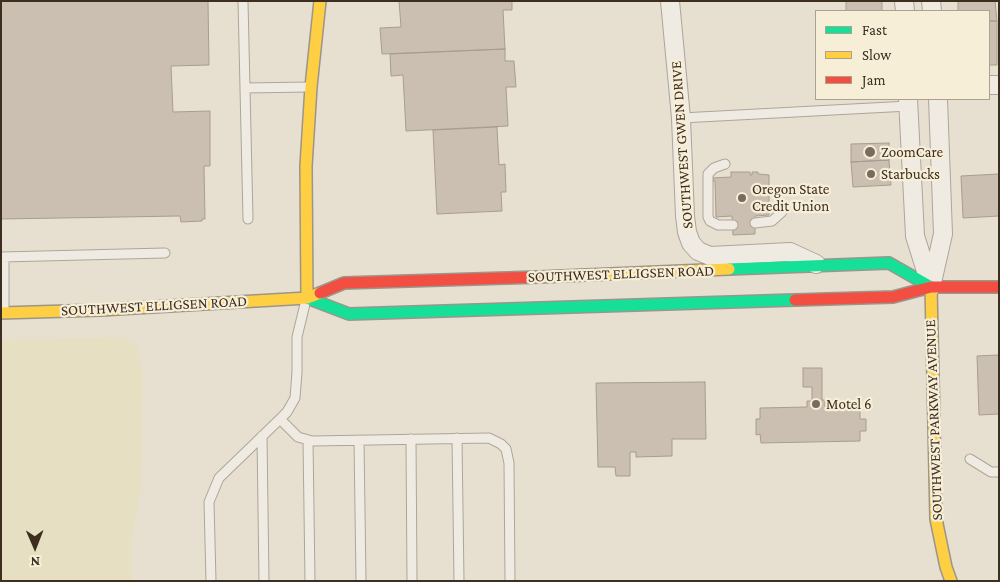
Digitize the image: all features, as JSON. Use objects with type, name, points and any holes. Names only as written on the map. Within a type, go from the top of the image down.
[{"type":"main road","points":[[307,298],[306,166],[311,87],[320,1]]},
{"type":"main road","name":"SOUTHWEST ELLIGSEN ROAD","points":[[3,312],[102,310],[307,298],[344,283],[889,263],[931,287]]},
{"type":"main road","name":"SOUTHWEST ELLIGSEN ROAD","points":[[307,298],[349,314],[893,297],[931,287],[999,287]]},
{"type":"main road","name":"SOUTHWEST PARKWAY AVENUE","points":[[931,287],[936,518],[946,567],[951,581]]},
{"type":"street","name":"SOUTHWEST GWEN DRIVE","points":[[670,1],[681,118],[686,232],[691,243],[698,251],[710,256],[790,252],[819,265]]},
{"type":"street","points":[[931,287],[943,234],[938,100]]},
{"type":"street","points":[[909,103],[915,236],[931,287]]},
{"type":"lane","points":[[243,1],[248,219]]},
{"type":"lane","points":[[245,88],[311,87]]},
{"type":"lane","points":[[681,118],[909,103]]},
{"type":"lane","points":[[725,164],[714,168],[708,174],[708,217],[718,226],[732,225]]},
{"type":"lane","points":[[755,224],[772,221],[782,212]]},
{"type":"lane","points":[[3,312],[3,257],[165,253]]},
{"type":"lane","points":[[210,581],[209,502],[219,478],[287,412],[295,398],[297,337],[307,298]]},
{"type":"lane","points":[[280,419],[298,437],[308,440],[489,438],[501,444],[508,456],[510,581]]},
{"type":"lane","points":[[262,436],[264,581]]},
{"type":"lane","points":[[458,438],[459,581]]},
{"type":"lane","points":[[411,439],[412,581]]},
{"type":"lane","points":[[308,440],[310,581]]},
{"type":"lane","points":[[359,440],[361,581]]},
{"type":"lane","points":[[970,459],[991,472],[999,472]]},
{"type":"shaded area","points":[[121,337],[138,345],[143,377],[141,490],[132,537],[132,581],[1,581],[1,340]]},
{"type":"building","points":[[1,1],[208,1],[209,65],[171,66],[173,112],[210,111],[210,166],[204,166],[205,219],[202,219],[202,221],[181,222],[180,216],[1,219]]},
{"type":"building","points":[[399,1],[512,1],[512,10],[503,10],[505,49],[382,54],[380,28],[401,27]]},
{"type":"building","points":[[846,1],[882,1],[882,10],[846,10]]},
{"type":"building","points":[[958,1],[995,1],[997,21],[990,21],[990,10],[958,10]]},
{"type":"building","points":[[990,21],[997,21],[997,65],[990,65]]},
{"type":"building","points":[[505,49],[505,61],[514,61],[516,87],[506,87],[508,126],[406,131],[403,75],[391,76],[390,54]]},
{"type":"building","points":[[497,127],[499,165],[505,164],[506,192],[501,192],[502,211],[437,214],[433,130]]},
{"type":"building","name":"ZoomCare","points":[[889,143],[889,160],[851,162],[851,144]]},
{"type":"building","name":"Starbucks","points":[[889,160],[891,185],[853,187],[851,162]]},
{"type":"building","name":"Oregon State Credit Union","points":[[731,172],[750,172],[750,175],[752,175],[752,172],[758,172],[758,174],[769,175],[769,215],[755,216],[755,234],[733,235],[732,216],[716,217],[715,181],[713,181],[713,178],[731,177]]},
{"type":"building","points":[[999,174],[999,216],[963,218],[961,176]]},
{"type":"building","points":[[999,355],[999,414],[979,415],[977,356]]},
{"type":"building","name":"Motel 6","points":[[803,368],[822,368],[822,400],[825,400],[825,407],[860,406],[860,419],[866,419],[866,431],[860,431],[860,441],[761,443],[760,434],[756,435],[756,419],[760,419],[760,408],[807,407],[807,401],[812,401],[812,387],[803,387]]},
{"type":"building","points":[[705,382],[706,439],[672,439],[672,456],[636,457],[636,452],[630,452],[630,476],[616,476],[615,467],[598,467],[596,383]]},
{"type":"traffic: fast","points":[[729,269],[889,263],[931,287]]},
{"type":"traffic: fast","points":[[307,298],[349,314],[795,300]]},
{"type":"traffic: slow","points":[[307,298],[306,166],[311,87],[320,1]]},
{"type":"traffic: slow","points":[[539,277],[729,269]]},
{"type":"traffic: slow","points":[[931,287],[936,519],[946,567],[951,581]]},
{"type":"traffic: slow","points":[[1,313],[101,310],[307,298],[320,293]]},
{"type":"traffic: jam","points":[[320,293],[344,283],[539,277]]},
{"type":"traffic: jam","points":[[795,300],[893,297],[931,287],[999,287]]},
{"type":"place","name":"ZoomCare","points":[[870,152]]},
{"type":"place","name":"Starbucks","points":[[871,174]]},
{"type":"place","name":"Oregon State Credit Union","points":[[742,198]]},
{"type":"place","name":"Motel 6","points":[[816,404]]}]
